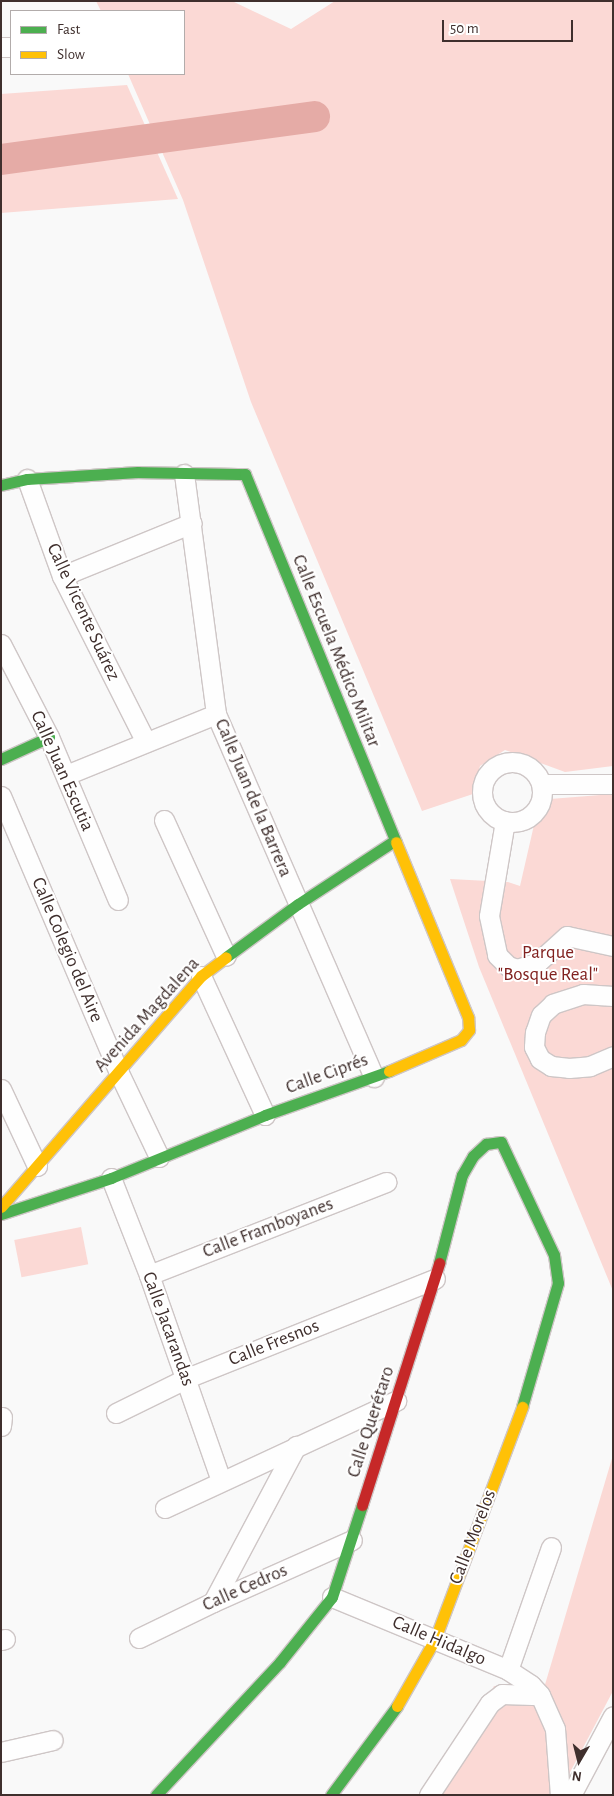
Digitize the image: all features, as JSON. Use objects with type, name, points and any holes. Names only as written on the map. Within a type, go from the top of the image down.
[{"type":"street","points":[[1,485],[27,479],[138,472],[184,474]]},
{"type":"street","name":"Calle Escuela Médico Militar","points":[[184,474],[245,474],[394,841]]},
{"type":"street","name":"Calle Juan de la Barrera","points":[[184,474],[216,714],[374,1077]]},
{"type":"street","name":"Calle Vicente Suárez","points":[[27,479],[62,576],[146,742]]},
{"type":"street","points":[[62,576],[192,523]]},
{"type":"street","name":"Calle Juan Escutia","points":[[1,644],[49,737],[118,900]]},
{"type":"street","points":[[66,775],[216,714]]},
{"type":"street","points":[[1,758],[49,737]]},
{"type":"street","points":[[504,763],[523,764],[538,776],[542,784],[541,800],[534,813],[516,822],[505,821],[488,810],[484,801],[484,781],[489,773],[504,763]]},
{"type":"street","points":[[542,784],[613,784]]},
{"type":"street","name":"Calle Colegio del Aire","points":[[1,796],[119,1073],[159,1157]]},
{"type":"street","points":[[164,820],[226,956]]},
{"type":"street","points":[[505,821],[489,916],[497,956],[508,966],[518,969],[538,962],[567,936],[613,946]]},
{"type":"street","name":"Avenida Magdalena","points":[[1,1207],[201,976],[298,904],[394,841]]},
{"type":"street","name":"Calle Ciprés","points":[[1,1214],[111,1178],[265,1115],[374,1077],[461,1040],[469,1030],[468,1017],[394,841]]},
{"type":"street","points":[[201,976],[265,1115]]},
{"type":"street","points":[[613,996],[583,994],[553,1004],[541,1015],[535,1032],[534,1047],[540,1059],[560,1067],[590,1066],[613,1056]]},
{"type":"street","points":[[1,1089],[37,1166]]},
{"type":"street","name":"Calle Querétaro","points":[[156,1795],[280,1662],[332,1597],[352,1540],[434,1279],[462,1175],[473,1156],[486,1144],[501,1142],[554,1255]]},
{"type":"street","name":"Calle Jacarandas","points":[[111,1178],[187,1378],[221,1481]]},
{"type":"street","name":"Calle Framboyanes","points":[[149,1274],[386,1182]]},
{"type":"street","name":"Calle Morelos","points":[[331,1795],[404,1696],[434,1639],[518,1421],[558,1283],[554,1255]]},
{"type":"street","name":"Calle Fresnos","points":[[116,1412],[187,1378],[434,1279]]},
{"type":"street","points":[[165,1508],[296,1446],[396,1402]]},
{"type":"street","points":[[212,1602],[296,1446]]},
{"type":"street","name":"Calle Cedros","points":[[139,1638],[212,1602],[352,1540]]},
{"type":"street","points":[[508,1670],[551,1547]]},
{"type":"street","name":"Calle Hidalgo","points":[[332,1597],[508,1670],[531,1685],[540,1695]]},
{"type":"street","points":[[429,1795],[490,1703],[502,1694],[540,1695],[555,1729],[560,1795]]},
{"type":"street","points":[[571,1795],[613,1716]]},
{"type":"street","points":[[1,1752],[53,1740]]},
{"type":"green space","points":[[96,1],[232,1],[291,29],[335,1],[613,1],[613,766],[565,772],[505,750],[480,766],[473,794],[422,811],[251,402],[183,200],[128,75],[185,75],[185,10],[100,10]]},
{"type":"green space","points":[[127,85],[178,199],[1,213],[1,94]]},
{"type":"green space","name":"Parque \"Bosque Real\"","points":[[613,794],[613,1291],[479,967],[450,879],[508,882],[520,886],[534,825],[550,799]]},
{"type":"green space","points":[[81,1227],[88,1264],[22,1277],[14,1240]]},
{"type":"green space","points":[[613,1455],[613,1691],[558,1795],[433,1795],[494,1686],[518,1684],[544,1688]]},
{"type":"waterway","points":[[1,159],[314,116]]},
{"type":"traffic: fast","points":[[1,485],[27,479],[138,472],[245,474],[396,842]]},
{"type":"traffic: fast","points":[[1,759],[49,737]]},
{"type":"traffic: fast","points":[[226,957],[298,904],[394,841]]},
{"type":"traffic: fast","points":[[1,1214],[111,1178],[265,1115],[389,1071]]},
{"type":"traffic: fast","points":[[439,1263],[462,1175],[473,1156],[486,1144],[501,1142],[554,1255],[558,1283],[522,1407]]},
{"type":"traffic: fast","points":[[156,1795],[280,1662],[332,1597],[362,1505]]},
{"type":"traffic: fast","points":[[331,1795],[397,1706]]},
{"type":"traffic: slow","points":[[389,1071],[461,1040],[469,1030],[468,1017],[396,842]]},
{"type":"traffic: slow","points":[[1,1207],[201,976],[226,957]]},
{"type":"traffic: slow","points":[[397,1706],[435,1639],[522,1407]]},
{"type":"traffic: jam","points":[[362,1505],[439,1263]]}]
